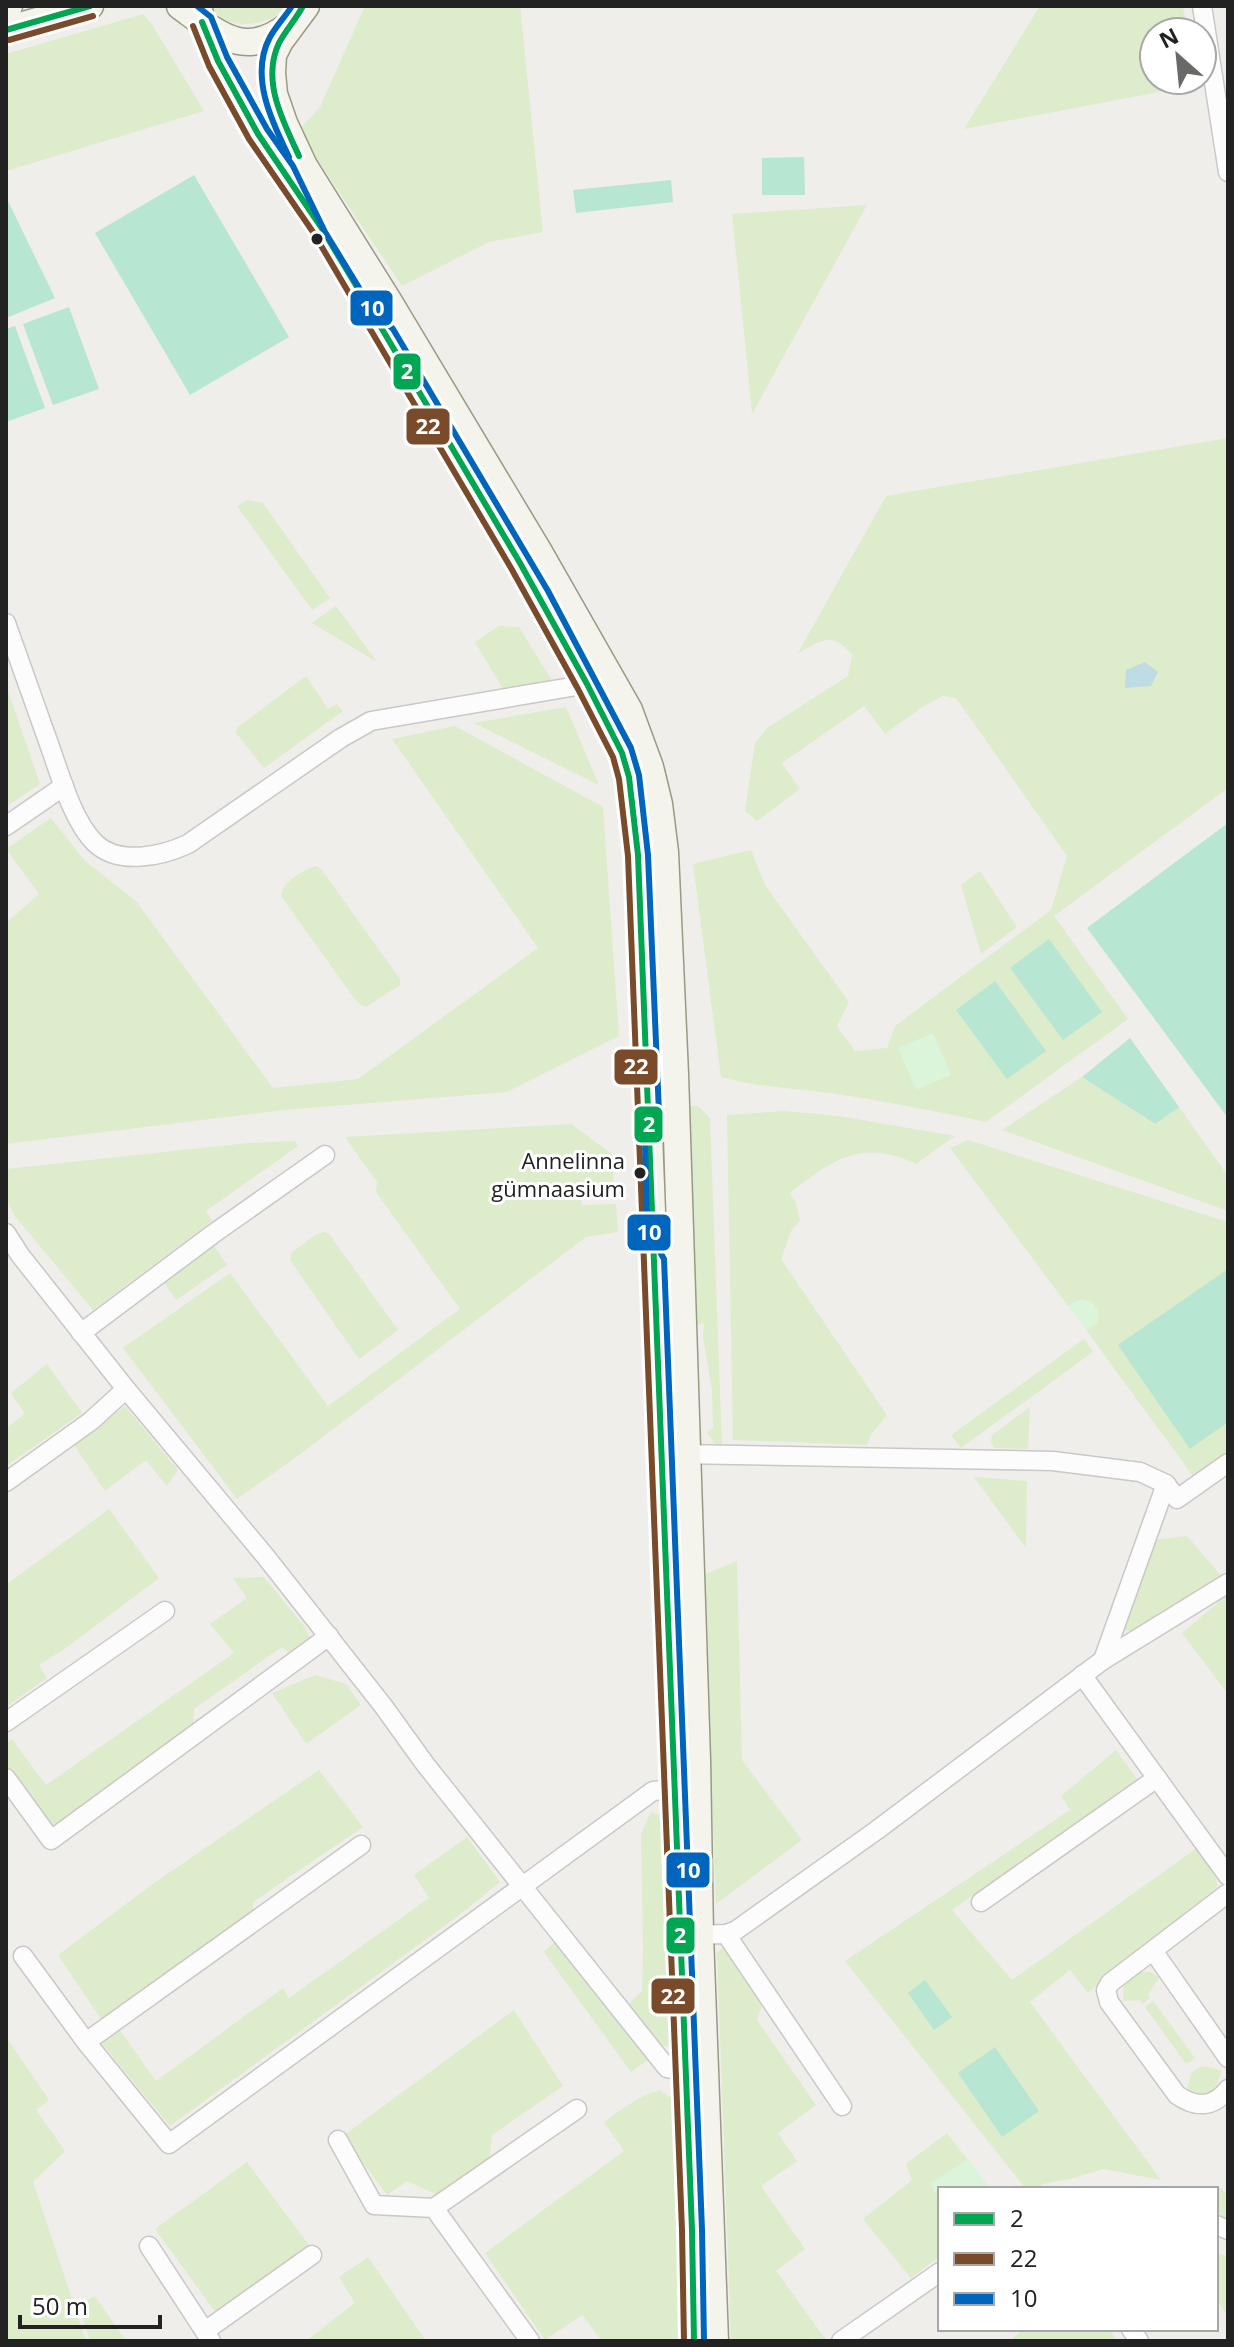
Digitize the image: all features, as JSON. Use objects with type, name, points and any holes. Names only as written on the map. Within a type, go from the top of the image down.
[{"type":"street","points":[[6,30],[90,6]]},
{"type":"street","points":[[180,6],[200,14],[214,32],[239,43],[269,37],[282,30],[302,10]]},
{"type":"street","points":[[1202,6],[1228,172]]},
{"type":"street","points":[[302,10],[273,55],[274,94],[284,123],[304,166],[389,302],[597,677],[629,777],[638,855],[675,1454],[697,1745],[686,2072],[694,2341]]},
{"type":"street","points":[[200,14],[218,61],[258,134],[321,227],[526,574],[597,677]]},
{"type":"street","points":[[6,623],[64,786],[80,821],[96,844],[121,855],[150,856],[188,844],[341,738],[371,721],[597,677]]},
{"type":"street","points":[[6,826],[64,786]]},
{"type":"street","points":[[81,1333],[325,1155]]},
{"type":"street","points":[[6,1233],[81,1333],[329,1636],[425,1764],[667,2068],[686,2072]]},
{"type":"street","points":[[6,1482],[91,1421],[126,1389]]},
{"type":"street","points":[[675,1454],[1053,1461],[1140,1472],[1166,1484],[1177,1499],[1228,1463]]},
{"type":"street","points":[[675,1454],[674,1789],[690,1935],[715,2341]]},
{"type":"street","points":[[1103,1660],[1166,1484]]},
{"type":"street","points":[[690,1935],[735,1931],[877,1830],[1103,1660],[1228,1583]]},
{"type":"street","points":[[6,1722],[165,1611]]},
{"type":"street","points":[[6,1778],[51,1840],[329,1636]]},
{"type":"street","points":[[1082,1675],[1228,1876]]},
{"type":"street","points":[[981,1902],[1157,1778]]},
{"type":"street","points":[[23,1956],[86,2042],[169,2144],[653,1791],[674,1789]]},
{"type":"street","points":[[86,2042],[361,1845]]},
{"type":"street","points":[[1228,1893],[1110,1983],[1106,1990],[1109,2002],[1177,2095],[1191,2105],[1209,2103],[1228,2089]]},
{"type":"street","points":[[726,1934],[842,2106]]},
{"type":"street","points":[[1154,1952],[1228,2058]]},
{"type":"street","points":[[338,2140],[374,2205],[434,2208],[577,2109]]},
{"type":"street","points":[[434,2208],[530,2341]]},
{"type":"street","points":[[149,2246],[208,2336],[312,2255]]},
{"type":"street","points":[[841,2341],[938,2273]]},
{"type":"green space","points":[[211,6],[287,6],[270,19],[248,24],[227,20]]},
{"type":"green space","points":[[365,6],[520,6],[543,232],[489,242],[402,286],[298,131],[320,107]]},
{"type":"green space","points":[[1040,6],[1183,6],[1185,16],[1138,16],[1138,96],[964,129]]},
{"type":"green space","points":[[143,14],[204,111],[6,171],[6,54]]},
{"type":"green space","points":[[804,157],[805,195],[762,195],[762,158]]},
{"type":"green space","points":[[194,175],[289,337],[190,395],[95,233]]},
{"type":"green space","points":[[671,180],[673,202],[576,213],[573,190]]},
{"type":"green space","points":[[6,200],[55,298],[6,318]]},
{"type":"green space","points":[[867,205],[752,414],[732,214]]},
{"type":"green space","points":[[69,307],[99,389],[53,405],[23,324]]},
{"type":"green space","points":[[15,326],[45,408],[6,422],[6,329]]},
{"type":"green space","points":[[1228,438],[1228,788],[1054,916],[1128,1019],[986,1122],[878,1101],[721,1077],[693,864],[751,850],[765,885],[849,1002],[837,1026],[855,1051],[887,1048],[895,1026],[1051,910],[1067,856],[956,698],[943,696],[885,734],[864,706],[782,763],[800,789],[757,821],[745,811],[755,743],[767,728],[848,676],[852,655],[833,640],[798,653],[886,496]]},
{"type":"green space","points":[[247,500],[263,503],[330,598],[312,610],[237,506]]},
{"type":"green space","points":[[336,606],[377,662],[312,623]]},
{"type":"green space","points":[[499,626],[519,627],[551,679],[547,683],[504,691],[475,642]]},
{"type":"green space","points":[[306,676],[328,709],[337,704],[343,711],[264,768],[236,733],[237,728]]},
{"type":"green space","points":[[6,685],[40,784],[6,807]]},
{"type":"green space","points":[[566,707],[599,785],[474,723]]},
{"type":"green space","points":[[455,726],[603,807],[619,1036],[507,1092],[285,1110],[6,1144],[6,923],[39,894],[6,849],[51,818],[85,861],[136,901],[273,1088],[358,1079],[538,948],[392,739]]},
{"type":"green space","points":[[1228,823],[1228,1118],[1087,928]]},
{"type":"green space","points":[[316,866],[400,979],[400,985],[366,1007],[358,1003],[281,896],[289,881]]},
{"type":"green space","points":[[980,871],[1017,927],[981,954],[961,885]]},
{"type":"green space","points":[[1049,939],[1102,1012],[1063,1040],[1010,968]]},
{"type":"green space","points":[[995,981],[1046,1051],[1007,1079],[956,1010]]},
{"type":"green space","points":[[933,1033],[951,1075],[916,1090],[898,1048]]},
{"type":"green space","points":[[1130,1038],[1179,1107],[1155,1124],[1082,1077]]},
{"type":"green space","points":[[1082,1077],[1154,1124],[1179,1107],[1228,1176],[1228,1211],[1002,1130]]},
{"type":"green space","points":[[686,1106],[698,1106],[710,1118],[722,1446],[715,1445],[707,1432],[713,1428],[712,1390],[703,1337],[704,1323],[691,1327]]},
{"type":"green space","points":[[785,1111],[839,1116],[955,1136],[916,1164],[879,1153],[848,1156],[834,1162],[790,1193],[800,1221],[792,1229],[781,1259],[887,1415],[867,1445],[733,1440],[727,1115]]},
{"type":"green space","points":[[571,1124],[612,1154],[614,1191],[580,1191],[582,1205],[616,1204],[618,1232],[586,1237],[237,1499],[123,1348],[230,1273],[328,1406],[460,1309],[376,1192],[377,1182],[345,1137]]},
{"type":"green space","points":[[968,1140],[1228,1222],[1228,1451],[1193,1476],[1086,1330],[1097,1323],[1099,1311],[1081,1299],[1068,1306],[950,1148]]},
{"type":"green space","points":[[295,1141],[298,1146],[206,1211],[212,1221],[93,1310],[14,1215],[6,1199],[6,1169],[248,1143]]},
{"type":"green space","points":[[324,1232],[329,1234],[398,1330],[359,1359],[290,1260],[291,1253]]},
{"type":"green space","points":[[212,1243],[227,1265],[176,1300],[161,1278]]},
{"type":"green space","points":[[1228,1269],[1228,1422],[1190,1449],[1118,1345]]},
{"type":"green space","points":[[1081,1299],[1091,1301],[1099,1311],[1097,1323],[1086,1330],[1068,1306]]},
{"type":"green space","points":[[1084,1339],[1093,1352],[961,1448],[951,1435]]},
{"type":"green space","points":[[47,1364],[82,1413],[6,1466],[6,1428],[25,1414],[11,1393]]},
{"type":"green space","points":[[125,1406],[178,1470],[167,1486],[146,1460],[105,1491],[72,1442],[92,1432]]},
{"type":"green space","points":[[1030,1407],[1028,1449],[994,1448],[992,1435]]},
{"type":"green space","points":[[974,1477],[1027,1481],[1026,1548]]},
{"type":"green space","points":[[109,1509],[159,1578],[39,1665],[47,1678],[6,1707],[6,1585]]},
{"type":"green space","points":[[1187,1536],[1222,1577],[1134,1631],[1116,1630],[1152,1540]]},
{"type":"green space","points":[[737,1561],[742,1760],[802,1840],[716,1904],[703,1575]]},
{"type":"green space","points":[[264,1577],[304,1626],[311,1640],[298,1661],[282,1647],[194,1709],[193,1729],[54,1829],[6,1764],[6,1744],[12,1739],[46,1785],[234,1653],[210,1624],[247,1598],[233,1578]]},
{"type":"green space","points":[[1228,1597],[1228,1694],[1182,1633]]},
{"type":"green space","points":[[315,1675],[346,1684],[361,1705],[306,1744],[272,1693]]},
{"type":"green space","points":[[1116,1750],[1138,1780],[952,1910],[1012,1980],[1197,1848],[1214,1870],[1218,1887],[1088,1993],[1070,1970],[1030,2002],[1161,2180],[1103,2169],[1039,2187],[1024,2187],[845,1961],[1070,1810],[1061,1796]]},
{"type":"green space","points":[[319,1770],[363,1827],[253,1902],[253,1928],[117,2026],[156,2081],[283,1988],[289,1998],[429,1898],[414,1875],[467,1837],[500,1882],[170,2126],[98,2039],[109,2031],[58,1955],[147,1888]]},
{"type":"green space","points":[[651,1812],[665,1817],[673,2042],[668,2046],[658,2045],[628,2005],[642,1991],[641,1834]]},
{"type":"green space","points":[[555,1942],[653,2056],[631,2072],[544,1952]]},
{"type":"green space","points":[[724,1947],[732,1951],[765,1998],[757,2020],[816,2105],[778,2133],[797,2161],[761,2186],[805,2249],[776,2271],[827,2341],[811,2338],[806,2341],[731,2341],[717,1952]]},
{"type":"green space","points":[[1140,1972],[1150,1972],[1159,1977],[1148,1995],[1150,1998],[1142,2004],[1140,2000],[1123,2001],[1124,1982]]},
{"type":"green space","points":[[925,1980],[952,2017],[934,2030],[908,1993]]},
{"type":"green space","points":[[1153,2001],[1195,2058],[1186,2064],[1145,2007]]},
{"type":"green space","points":[[514,2010],[563,2086],[492,2135],[489,2163],[440,2196],[407,2181],[387,2195],[343,2136]]},
{"type":"green space","points":[[6,2037],[49,2100],[36,2110],[65,2151],[33,2182],[86,2341],[6,2341]]},
{"type":"green space","points":[[995,2047],[1039,2111],[1002,2137],[958,2073]]},
{"type":"green space","points":[[1202,2066],[1221,2070],[1214,2089],[1199,2095],[1187,2088],[1192,2072]]},
{"type":"green space","points":[[660,2090],[677,2105],[683,2341],[602,2341],[582,2315],[545,2340],[485,2253],[624,2151],[604,2122],[637,2099]]},
{"type":"green space","points":[[947,2133],[988,2187],[938,2187],[938,2258],[911,2278],[863,2219],[912,2180],[906,2164]]},
{"type":"green space","points":[[968,2159],[989,2187],[938,2187],[938,2197],[930,2184]]},
{"type":"green space","points":[[247,2162],[309,2245],[216,2313],[155,2229]]},
{"type":"green space","points":[[1218,2188],[1228,2196],[1228,2219],[1218,2214]]},
{"type":"green space","points":[[1218,2254],[1228,2256],[1228,2317],[1218,2301]]},
{"type":"green space","points":[[368,2257],[426,2341],[306,2341],[355,2303],[339,2277]]},
{"type":"green space","points":[[95,2296],[126,2341],[90,2341],[78,2305]]},
{"type":"green space","points":[[1022,2331],[1110,2331],[1117,2341],[1008,2341]]},
{"type":"water","points":[[1145,662],[1158,672],[1151,686],[1125,688],[1126,670]]},
{"type":"transit line","name":"2","points":[[6,30],[90,6]]},
{"type":"transit line","name":"10","points":[[197,6],[211,17],[227,57],[267,129],[293,166],[325,232],[372,309],[393,329],[548,591],[631,748],[639,775],[648,855],[659,1113],[645,1138],[647,1229],[664,1259],[704,2341]]},
{"type":"transit line","name":"10","points":[[289,157],[265,98],[262,67],[270,37],[292,6]]},
{"type":"transit line","name":"2","points":[[299,156],[276,101],[272,72],[279,43],[303,6]]},
{"type":"transit line","name":"22","points":[[9,40],[93,16]]},
{"type":"transit line","name":"2","points":[[202,22],[218,61],[258,134],[321,227],[520,563],[587,684],[622,753],[629,777],[638,855],[694,2341]]},
{"type":"transit line","name":"22","points":[[193,26],[209,66],[249,139],[313,232],[511,568],[613,757],[619,779],[628,856],[684,2341]]},
{"type":"place","name":"Annelinna gümnaasium","points":[[640,1173]]}]
